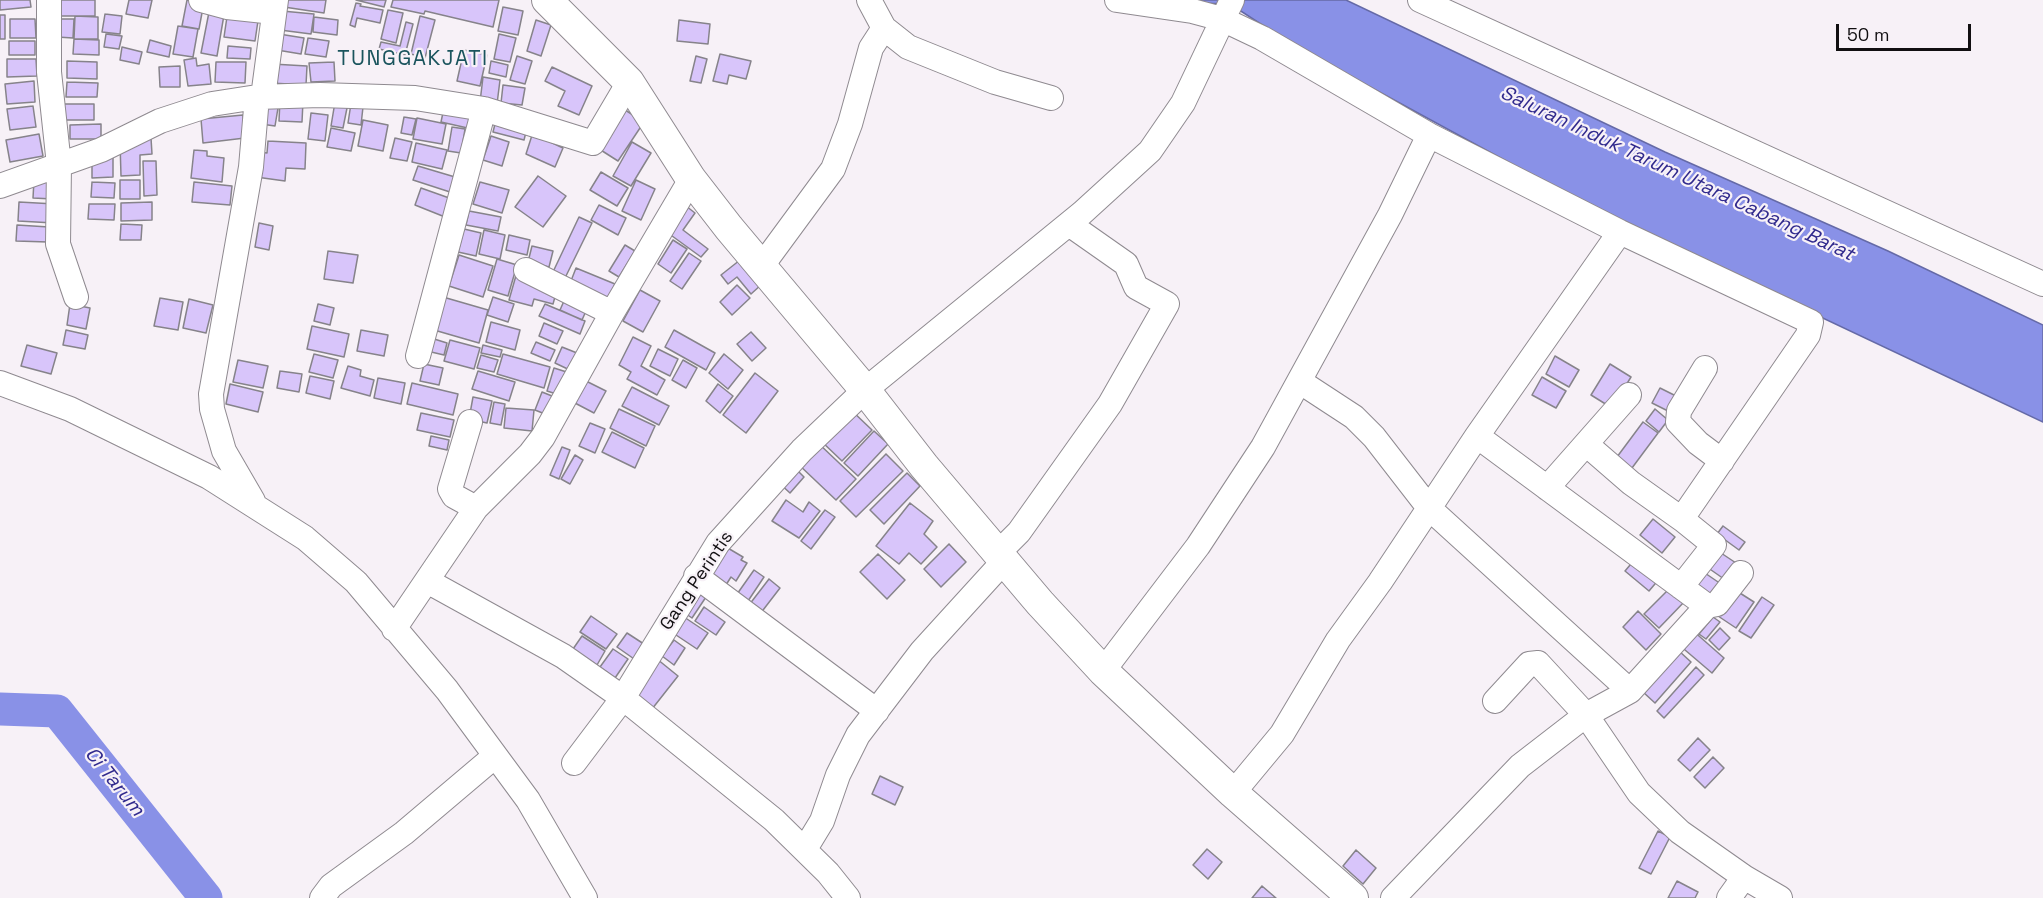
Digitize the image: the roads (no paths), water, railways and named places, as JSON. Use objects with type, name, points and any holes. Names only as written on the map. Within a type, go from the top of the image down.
[{"type":"main road","points":[[555,3],[629,82],[691,179],[1000,557],[1103,671],[1233,793],[1353,898]]},
{"type":"street","points":[[48,0],[49,72],[59,165],[58,244],[76,297]]},
{"type":"street","points":[[201,0],[227,7],[275,6],[251,167],[211,394],[212,409],[224,451],[255,508]]},
{"type":"street","points":[[869,0],[884,28],[908,47],[995,82],[1051,98]]},
{"type":"street","points":[[1117,0],[1192,11],[1228,8],[1262,38],[1429,135],[1620,232],[1811,322],[1802,344],[1683,520]]},
{"type":"street","points":[[1420,0],[2043,284]]},
{"type":"street","name":"Gang Perintis","points":[[574,763],[622,698],[718,543],[802,450],[865,390],[1069,224],[1150,151],[1167,130],[1183,103],[1228,8]]},
{"type":"street","points":[[761,267],[833,170],[850,124],[871,48],[884,28]]},
{"type":"street","points":[[0,186],[101,150],[160,121],[212,104],[260,97],[320,95],[416,98],[484,109],[593,143],[629,82]]},
{"type":"street","points":[[418,356],[484,109]]},
{"type":"street","points":[[1103,671],[1197,546],[1263,447],[1390,215],[1429,135]]},
{"type":"street","points":[[394,629],[429,582],[476,508],[530,454],[543,437],[612,313],[691,179]]},
{"type":"street","points":[[805,849],[822,821],[848,753],[922,651],[1025,524],[1110,404],[1167,304],[1136,287],[1126,264],[1069,224]]},
{"type":"street","points":[[1233,793],[1282,734],[1338,639],[1620,232]]},
{"type":"street","points":[[525,270],[612,313]]},
{"type":"street","points":[[1705,368],[1680,411],[1678,422],[1698,443],[1722,461]]},
{"type":"street","points":[[1299,381],[1354,417],[1374,437],[1429,508],[1630,691]]},
{"type":"street","points":[[0,383],[70,409],[147,444],[209,477],[305,538],[356,582],[447,690],[528,800],[585,898]]},
{"type":"street","points":[[1547,488],[1629,395]]},
{"type":"street","points":[[470,422],[450,489],[454,496],[476,508]]},
{"type":"street","points":[[1477,436],[1707,606]]},
{"type":"street","points":[[1586,444],[1631,483],[1714,545],[1681,587]]},
{"type":"street","points":[[1393,898],[1520,766],[1586,715],[1630,691],[1707,606],[1717,604],[1741,573]]},
{"type":"street","points":[[696,576],[877,711]]},
{"type":"street","points":[[429,582],[563,656],[622,698],[774,820],[805,849],[848,898]]},
{"type":"street","points":[[1495,701],[1529,664],[1534,662],[1586,715],[1639,793],[1680,832],[1744,878],[1780,898]]},
{"type":"street","points":[[322,898],[331,886],[404,833],[495,756]]},
{"type":"street","points":[[1729,898],[1744,878]]},
{"type":"water","name":"Saluran Induk Tarum Utara Cabang Barat","points":[[1178,0],[1346,0],[1665,152],[1888,251],[2043,325],[2043,422],[1609,217],[1293,45],[1230,4]]},
{"type":"waterway","name":"Ci Tarum","points":[[0,709],[57,711],[206,898]]},
{"type":"district","name":"TUNGGAKJATI","points":[[413,59]]}]
